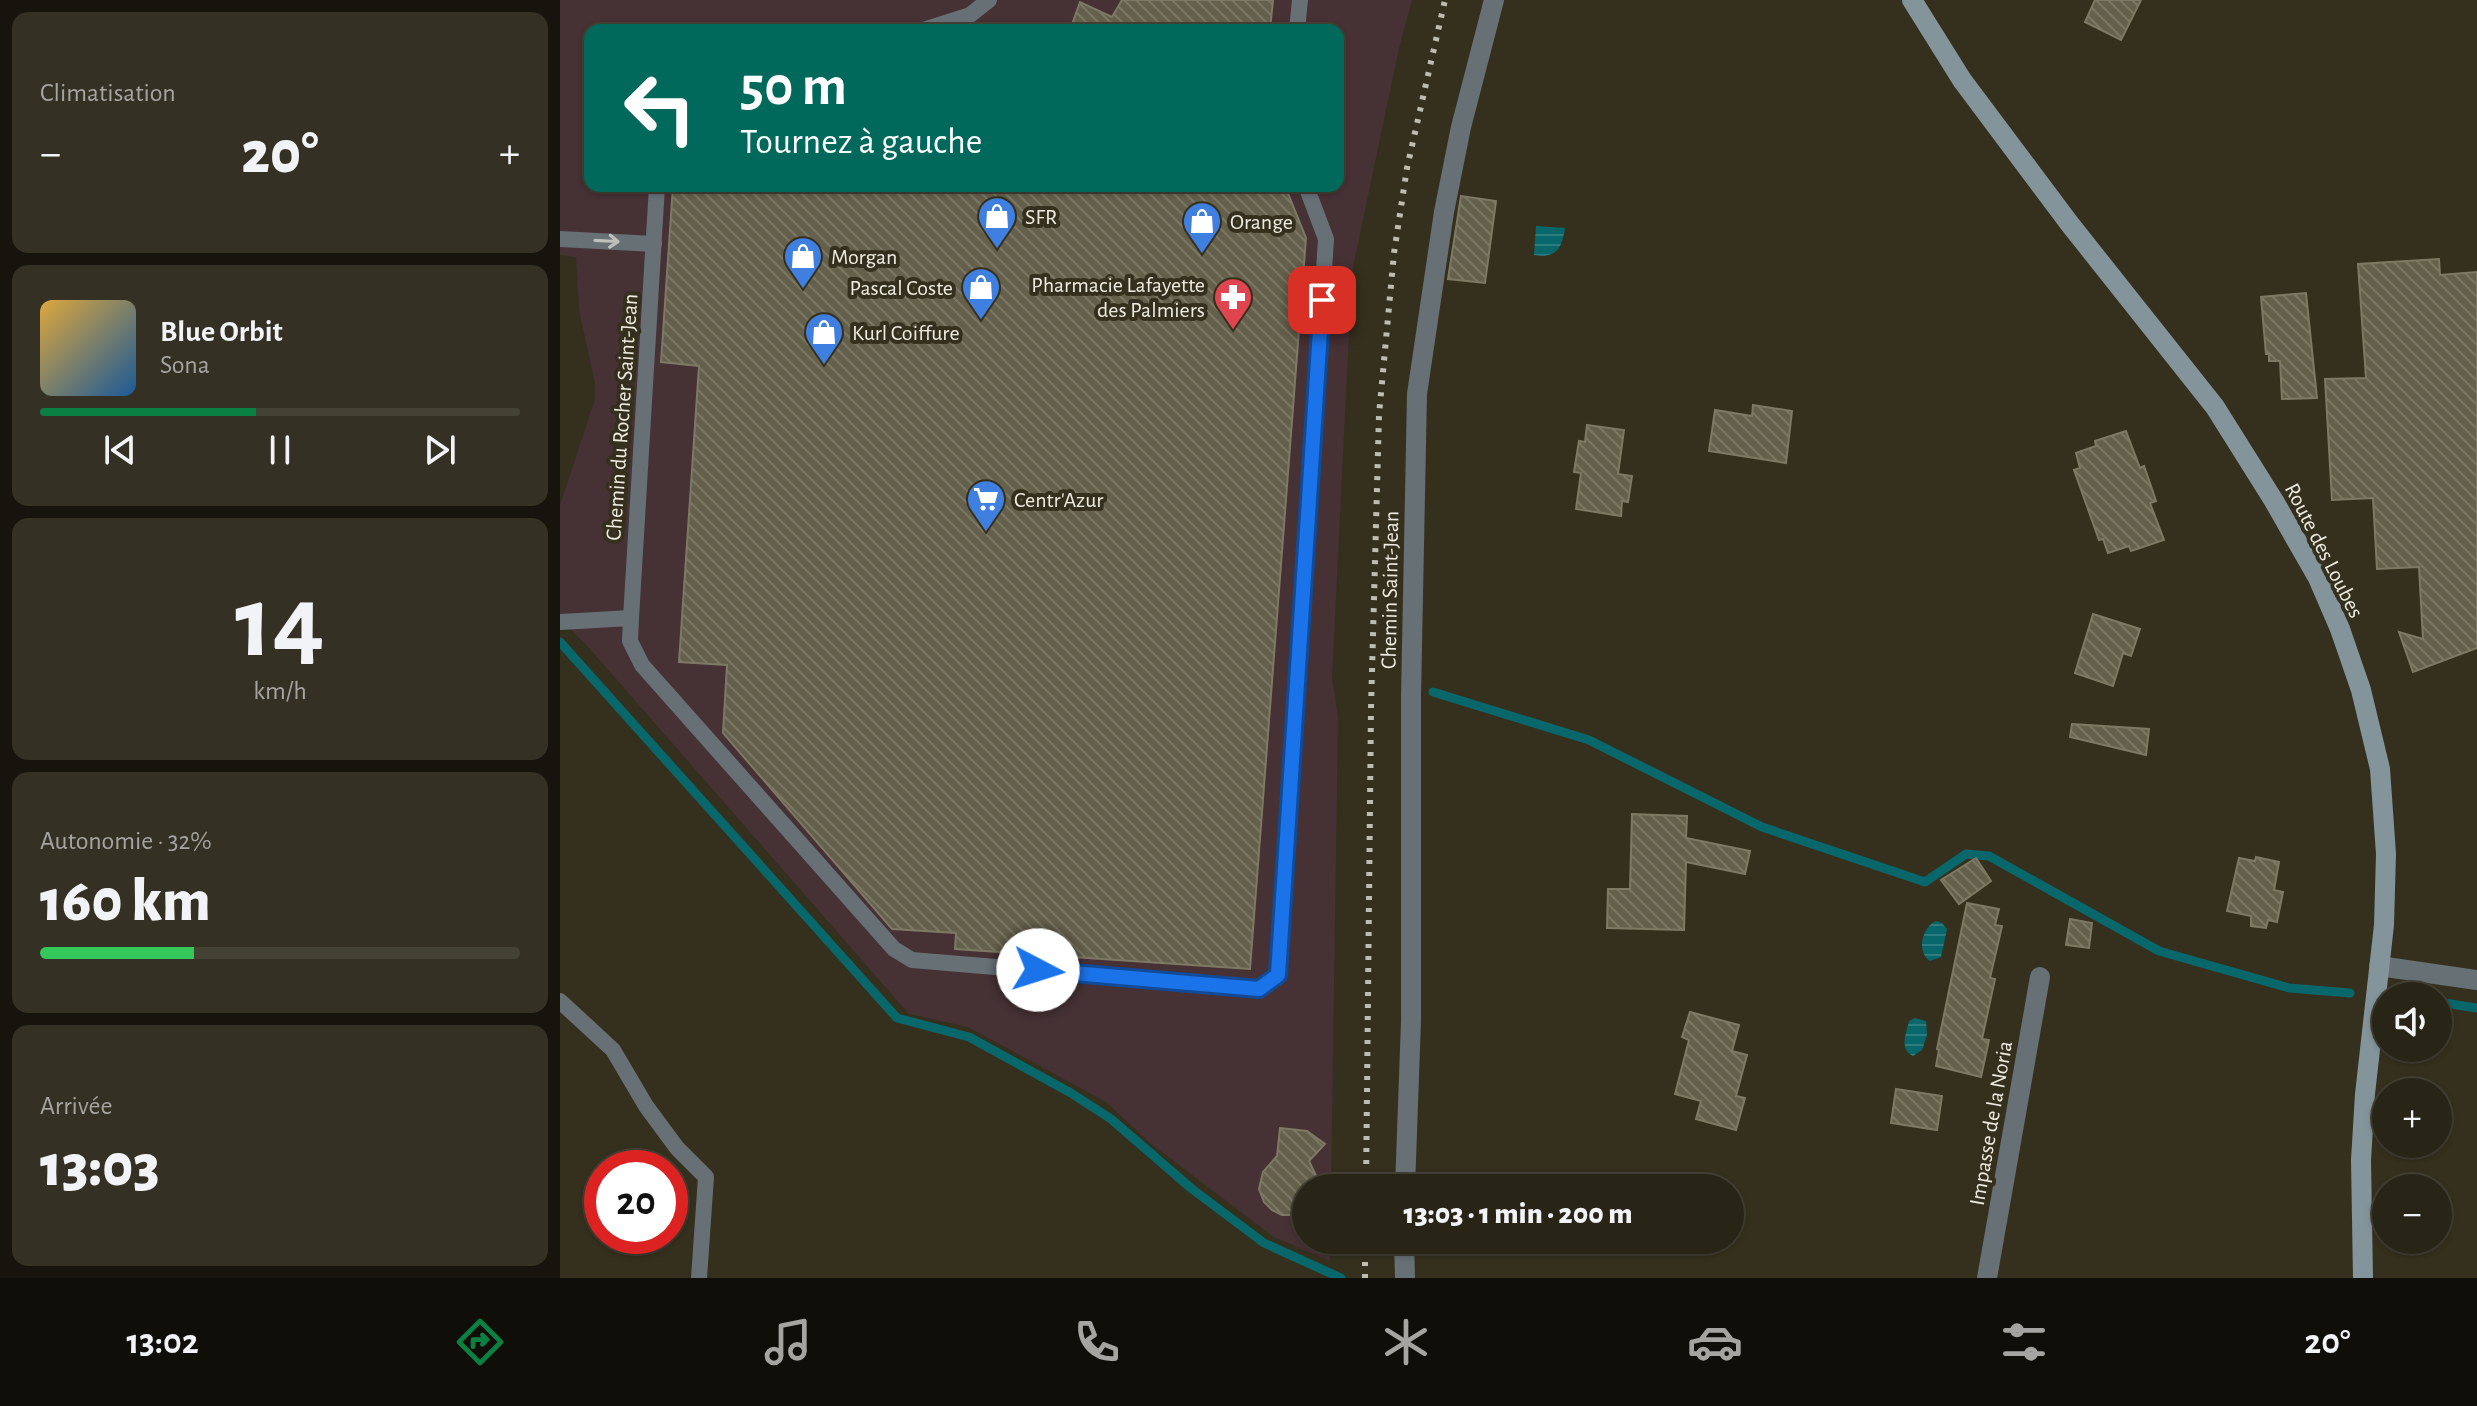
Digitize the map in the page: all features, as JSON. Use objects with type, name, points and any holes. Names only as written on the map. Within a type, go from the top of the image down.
[{"type":"main road","name":"Route des Loubes","points":[[1912,0],[1962,80],[2215,407],[2318,578],[2340,629],[2361,690],[2380,769],[2386,854],[2384,925],[2365,1094],[2361,1160],[2363,1278]]},
{"type":"street","name":"Chemin Saint-Jean","points":[[1406,1174],[1411,1021],[1411,697],[1417,394],[1444,212],[1461,127],[1494,0]]},
{"type":"street","points":[[2379,966],[2477,980]]},
{"type":"street","name":"Impasse de la Noria","points":[[1987,1278],[2040,977]]},
{"type":"street","points":[[1404,1254],[1405,1278]]},
{"type":"lane","points":[[942,24],[970,15],[989,0]]},
{"type":"lane","points":[[1298,24],[1300,0]]},
{"type":"lane","name":"Chemin du Rocher Saint-Jean","points":[[656,192],[630,641],[642,665],[894,949],[912,960],[1259,989],[1278,975],[1326,239],[1308,192]]},
{"type":"lane","points":[[560,239],[654,244]]},
{"type":"lane","points":[[560,622],[631,618]]},
{"type":"lane","points":[[560,1001],[613,1050],[646,1106],[677,1148],[706,1177],[699,1278]]},
{"type":"shaded area","name":"Centr'Azur","points":[[560,0],[1412,0],[1352,272],[1332,678],[1338,718],[1331,1174],[1292,1174],[1292,1245],[1274,1237],[1150,1143],[1106,1102],[968,1027],[909,1014],[560,618],[560,505],[595,399],[595,383],[579,310],[576,257],[560,255]]},
{"type":"shaded area","name":"Centr'Azur","points":[[1314,1254],[1330,1254],[1330,1261]]},
{"type":"water","points":[[1536,226],[1565,228],[1560,246],[1553,253],[1534,255]]},
{"type":"water","points":[[1936,921],[1947,929],[1941,957],[1930,961],[1923,952],[1922,940],[1927,929]]},
{"type":"water","points":[[1915,1018],[1926,1021],[1927,1035],[1922,1050],[1913,1056],[1906,1049],[1905,1041],[1909,1021]]},
{"type":"building","points":[[1122,0],[1273,0],[1271,24],[1072,24],[1080,2],[1112,17]]},
{"type":"building","points":[[2095,0],[2141,0],[2121,40],[2085,22]]},
{"type":"building","name":"Centr'Azur","points":[[673,192],[1287,192],[1306,238],[1250,969],[955,949],[956,933],[892,929],[723,733],[727,665],[679,662],[699,366],[661,362]]},
{"type":"building","points":[[1461,196],[1496,201],[1485,283],[1448,279]]},
{"type":"building","points":[[2439,259],[2440,275],[2477,272],[2477,648],[2413,672],[2399,632],[2423,639],[2419,567],[2377,569],[2373,498],[2332,500],[2325,379],[2366,378],[2358,264]]},
{"type":"building","points":[[2306,293],[2317,398],[2282,399],[2280,361],[2269,361],[2269,354],[2266,354],[2261,297]]},
{"type":"building","points":[[1753,405],[1792,411],[1786,463],[1709,451],[1715,410],[1752,416]]},
{"type":"building","points":[[1587,425],[1624,430],[1618,474],[1632,476],[1628,502],[1622,501],[1621,516],[1576,509],[1581,473],[1574,472],[1579,441],[1585,442]]},
{"type":"building","points":[[2126,431],[2140,468],[2144,466],[2150,483],[2156,501],[2150,503],[2164,540],[2131,551],[2129,546],[2108,553],[2103,539],[2099,540],[2074,470],[2080,468],[2076,453],[2096,446],[2095,441]]},
{"type":"building","points":[[2093,614],[2140,629],[2131,656],[2123,653],[2113,686],[2075,673]]},
{"type":"building","points":[[2072,724],[2149,729],[2146,755],[2070,737]]},
{"type":"building","points":[[1632,814],[1687,816],[1686,838],[1750,851],[1745,874],[1686,862],[1684,930],[1607,928],[1608,889],[1630,889]]},
{"type":"building","points":[[2256,857],[2279,862],[2274,890],[2283,892],[2277,922],[2268,920],[2266,928],[2251,926],[2251,916],[2227,911],[2239,858],[2255,861]]},
{"type":"building","points":[[1976,858],[1991,881],[1959,904],[1941,880]]},
{"type":"building","points":[[1967,903],[1999,909],[1995,925],[2002,926],[1990,978],[1995,979],[1982,1039],[1989,1040],[1981,1077],[1936,1066]]},
{"type":"building","points":[[2070,919],[2092,923],[2089,948],[2066,945]]},
{"type":"building","points":[[1690,1012],[1739,1025],[1732,1051],[1747,1055],[1736,1096],[1745,1098],[1736,1130],[1696,1119],[1701,1101],[1675,1094],[1689,1040],[1682,1037]]},
{"type":"building","points":[[1896,1089],[1942,1096],[1937,1130],[1891,1123]]},
{"type":"building","points":[[1280,1128],[1307,1131],[1325,1144],[1309,1161],[1315,1174],[1292,1174],[1292,1215],[1282,1215],[1272,1210],[1264,1202],[1259,1189],[1263,1172],[1277,1156]]},
{"type":"waterway","points":[[560,642],[897,1018],[969,1037],[1071,1093],[1111,1119],[1192,1189],[1264,1243],[1341,1278]]},
{"type":"waterway","points":[[1433,692],[1589,740],[1762,827],[1925,882],[1966,854],[1989,856],[2159,951],[2289,988],[2350,993]]},
{"type":"waterway","points":[[2452,1004],[2477,1008]]},
{"type":"railway","points":[[1366,1174],[1371,708],[1379,415],[1394,253],[1407,168],[1445,0]]},
{"type":"railway","points":[[1365,1254],[1365,1278]]},
{"type":"place","name":"SFR","points":[[997,250]]},
{"type":"place","name":"Orange","points":[[1202,255]]},
{"type":"place","name":"Morgan","points":[[803,290]]},
{"type":"place","name":"Pascal Coste","points":[[981,321]]},
{"type":"place","name":"Pharmacie Lafayette des Palmiers","points":[[1233,331]]},
{"type":"place","name":"Kurl Coiffure","points":[[824,366]]},
{"type":"place","name":"Centr'Azur","points":[[986,533]]},
{"type":"route","points":[[1038,970],[1259,989],[1278,975],[1322,300]]}]
